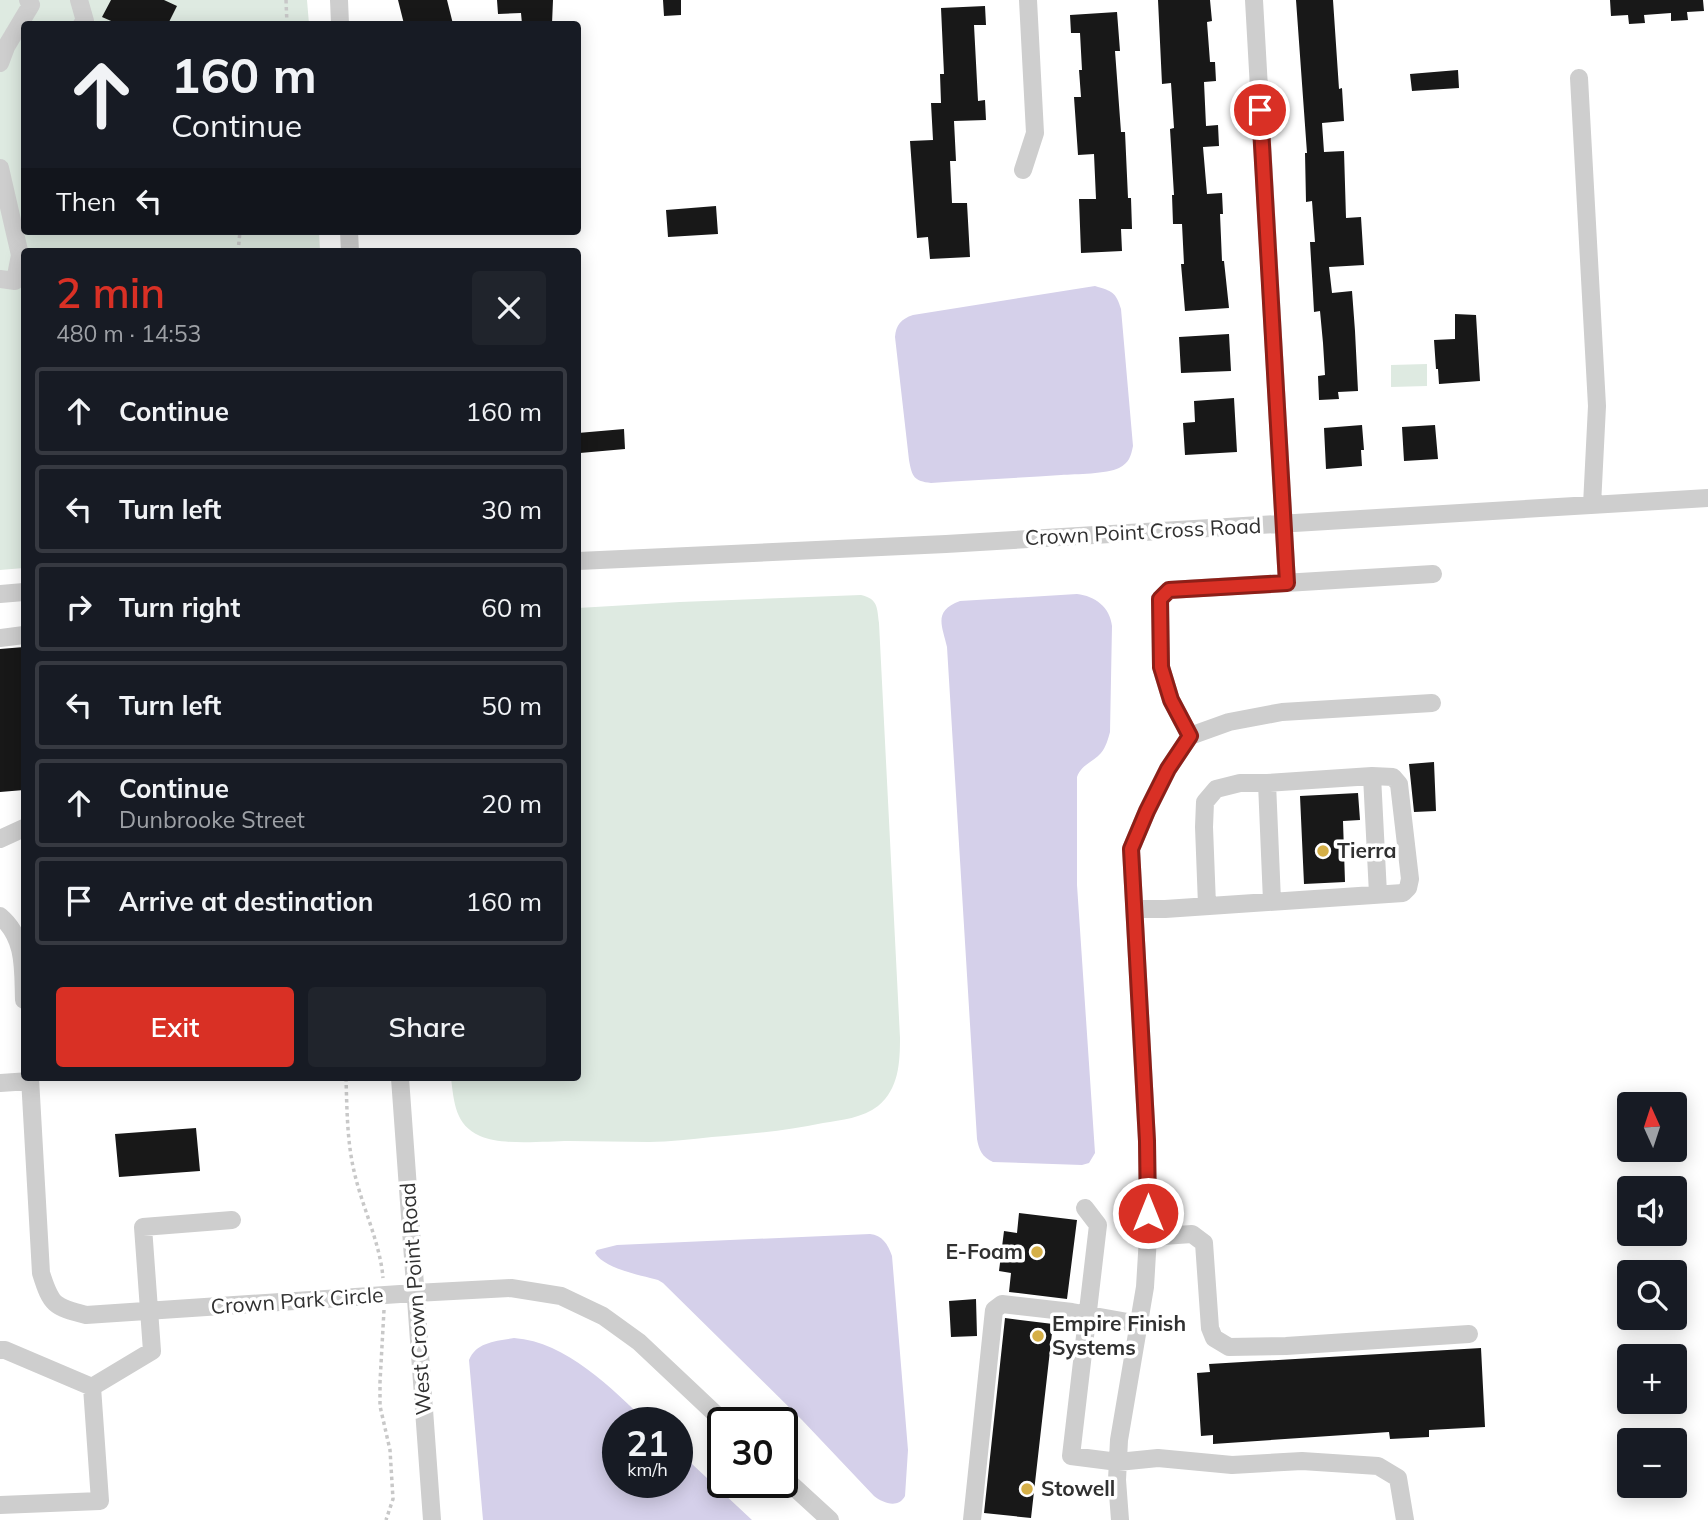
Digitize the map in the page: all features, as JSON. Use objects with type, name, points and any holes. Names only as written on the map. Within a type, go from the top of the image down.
[{"type":"street","points":[[25,21],[31,5],[28,0]]},
{"type":"street","points":[[79,0],[85,21]]},
{"type":"street","points":[[339,0],[340,21]]},
{"type":"street","points":[[1023,170],[1035,133],[1028,0]]},
{"type":"street","points":[[1254,0],[1287,583]]},
{"type":"street","points":[[0,63],[17,43]]},
{"type":"street","points":[[1579,78],[1597,407],[1591,505]]},
{"type":"street","points":[[0,168],[20,255],[15,281],[0,279]]},
{"type":"street","name":"Crown Point Cross Road","points":[[581,561],[959,543],[1708,498]]},
{"type":"street","points":[[1190,736],[1171,700],[1161,667],[1160,599],[1169,590],[1433,574]]},
{"type":"street","points":[[0,594],[21,592]]},
{"type":"street","points":[[0,638],[21,635]]},
{"type":"street","points":[[1120,1520],[1119,1440],[1145,1287],[1148,1237],[1147,1141],[1131,849],[1168,769],[1190,736],[1229,722],[1282,712],[1432,703]]},
{"type":"street","points":[[1135,909],[1208,905],[1272,901],[1403,892],[1408,888],[1410,879],[1399,784],[1393,777],[1372,776],[1240,783],[1216,789],[1205,802],[1208,905]]},
{"type":"street","points":[[1372,776],[1378,894]]},
{"type":"street","points":[[1267,783],[1272,901]]},
{"type":"street","points":[[0,839],[21,829]]},
{"type":"street","points":[[0,916],[19,926],[21,950]]},
{"type":"street","points":[[0,1083],[21,1081]]},
{"type":"street","name":"Crown Park Circle","points":[[30,1081],[41,1273],[48,1295],[62,1309],[86,1315],[511,1288],[561,1296],[603,1316],[639,1342],[708,1407]]},
{"type":"street","name":"West Crown Point Road","points":[[400,1081],[432,1520]]},
{"type":"street","points":[[1085,1208],[1098,1225],[1071,1456],[1118,1462],[1158,1458],[1232,1465],[1302,1461],[1378,1466],[1398,1478],[1405,1520]]},
{"type":"street","points":[[92,1387],[152,1352],[143,1227],[232,1220]]},
{"type":"street","points":[[1148,1237],[1192,1234],[1204,1243],[1210,1328],[1214,1338],[1229,1347],[1469,1334]]},
{"type":"street","points":[[972,1520],[994,1310],[1002,1304],[1139,1324]]},
{"type":"street","points":[[0,1350],[92,1387]]},
{"type":"street","points":[[0,1506],[100,1501],[92,1387]]},
{"type":"street","points":[[798,1491],[830,1520]]},
{"type":"path","points":[[286,0],[287,21]]},
{"type":"path","points":[[346,1081],[354,1169],[382,1271],[385,1321],[380,1406],[390,1450],[393,1499],[386,1520]]},
{"type":"shaded area","points":[[0,0],[307,0],[309,21],[21,21],[21,235],[319,235],[320,248],[21,248],[21,568],[0,570]]},
{"type":"shaded area","points":[[1095,286],[1112,293],[1121,309],[1133,446],[1125,464],[1114,470],[1083,474],[931,483],[915,477],[909,460],[895,337],[900,323],[913,315]]},
{"type":"shaded area","points":[[1427,364],[1427,386],[1391,387],[1391,365]]},
{"type":"shaded area","points":[[1077,594],[1090,597],[1105,608],[1112,626],[1110,732],[1103,751],[1081,769],[1077,777],[1077,885],[1095,1153],[1089,1163],[1082,1165],[993,1162],[982,1153],[977,1139],[947,647],[942,620],[946,609],[960,601]]},
{"type":"shaded area","points":[[861,595],[874,601],[879,623],[900,1038],[897,1075],[885,1099],[866,1113],[782,1130],[649,1142],[512,1142],[480,1136],[465,1126],[457,1112],[451,1081],[581,1081],[581,608]]},
{"type":"shaded area","points":[[870,1234],[884,1241],[892,1256],[908,1450],[905,1496],[902,1500],[894,1504],[886,1503],[874,1496],[798,1416],[798,1407],[789,1407],[663,1283],[615,1267],[595,1253],[597,1250],[617,1245]]},
{"type":"shaded area","points":[[514,1338],[552,1348],[587,1369],[630,1407],[602,1407],[602,1498],[693,1498],[693,1465],[707,1478],[707,1498],[728,1498],[752,1520],[483,1520],[469,1360],[476,1349]]},
{"type":"building","points":[[111,0],[164,0],[177,6],[170,21],[111,21],[102,17]]},
{"type":"building","points":[[398,0],[447,0],[452,21],[403,21]]},
{"type":"building","points":[[497,0],[553,0],[552,21],[522,21],[521,13],[498,14]]},
{"type":"building","points":[[663,0],[681,0],[681,15],[664,16]]},
{"type":"building","points":[[1158,0],[1210,0],[1212,21],[1207,22],[1210,62],[1215,62],[1216,81],[1204,82],[1206,126],[1218,125],[1219,146],[1203,147],[1207,194],[1222,193],[1222,261],[1229,308],[1185,311],[1181,264],[1184,264],[1182,224],[1173,224],[1170,129],[1174,128],[1171,83],[1162,84]]},
{"type":"building","points":[[1296,0],[1333,0],[1344,121],[1322,123],[1324,152],[1344,151],[1346,218],[1361,217],[1364,265],[1329,267],[1332,293],[1352,291],[1358,391],[1338,392],[1339,399],[1319,400],[1318,376],[1325,375],[1320,311],[1314,312],[1310,242],[1315,242],[1312,201],[1306,202],[1307,153]]},
{"type":"building","points":[[1610,0],[1703,0],[1704,11],[1687,12],[1688,20],[1671,21],[1671,13],[1644,15],[1645,23],[1629,24],[1628,15],[1611,16]]},
{"type":"building","points":[[985,6],[986,25],[974,25],[978,101],[985,100],[986,120],[954,121],[956,161],[950,161],[952,203],[967,203],[970,257],[930,259],[928,237],[917,238],[910,141],[933,140],[931,103],[941,103],[940,74],[944,74],[941,8]]},
{"type":"building","points":[[1117,12],[1120,51],[1115,51],[1121,132],[1125,132],[1132,229],[1121,229],[1122,251],[1081,253],[1079,199],[1096,199],[1094,154],[1078,155],[1074,97],[1081,97],[1080,33],[1071,33],[1070,15]]},
{"type":"building","points":[[1458,70],[1459,88],[1412,91],[1410,74]]},
{"type":"building","points":[[716,206],[718,234],[668,237],[666,210]]},
{"type":"building","points":[[1455,314],[1476,315],[1480,381],[1439,384],[1434,340],[1455,339]]},
{"type":"building","points":[[1229,334],[1231,371],[1181,373],[1179,337]]},
{"type":"building","points":[[1234,398],[1237,452],[1185,455],[1183,423],[1195,422],[1194,401]]},
{"type":"building","points":[[1362,425],[1362,466],[1326,469],[1324,428]]},
{"type":"building","points":[[1435,425],[1438,459],[1404,461],[1402,427]]},
{"type":"building","points":[[624,429],[625,449],[581,453],[581,433]]},
{"type":"building","points":[[21,647],[21,790],[0,792],[0,649]]},
{"type":"building","points":[[1434,762],[1436,811],[1414,812],[1409,764]]},
{"type":"building","name":"Tierra","points":[[1358,793],[1360,820],[1343,821],[1345,882],[1304,884],[1300,796]]},
{"type":"building","points":[[196,1128],[200,1171],[119,1177],[115,1134]]},
{"type":"building","name":"E-Foam","points":[[1019,1213],[1077,1220],[1067,1299],[1009,1292],[1011,1273],[999,1271],[1004,1231],[1017,1233]]},
{"type":"building","points":[[976,1299],[977,1336],[951,1337],[949,1301]]},
{"type":"building","points":[[1005,1318],[1053,1324],[1031,1518],[984,1513]]},
{"type":"building","points":[[1481,1348],[1485,1427],[1429,1430],[1429,1437],[1390,1439],[1389,1432],[1213,1444],[1213,1435],[1201,1436],[1197,1373],[1210,1372],[1209,1364]]},
{"type":"place","name":"Tierra","points":[[1323,851]]},
{"type":"place","name":"E-Foam","points":[[1037,1252]]},
{"type":"place","name":"Empire Finish Systems","points":[[1038,1336]]},
{"type":"place","name":"Stowell","points":[[1027,1489]]},
{"type":"route","points":[[1148,1213],[1147,1141],[1131,849],[1168,769],[1190,736],[1171,700],[1161,667],[1160,599],[1169,590],[1287,583],[1260,110]]}]
